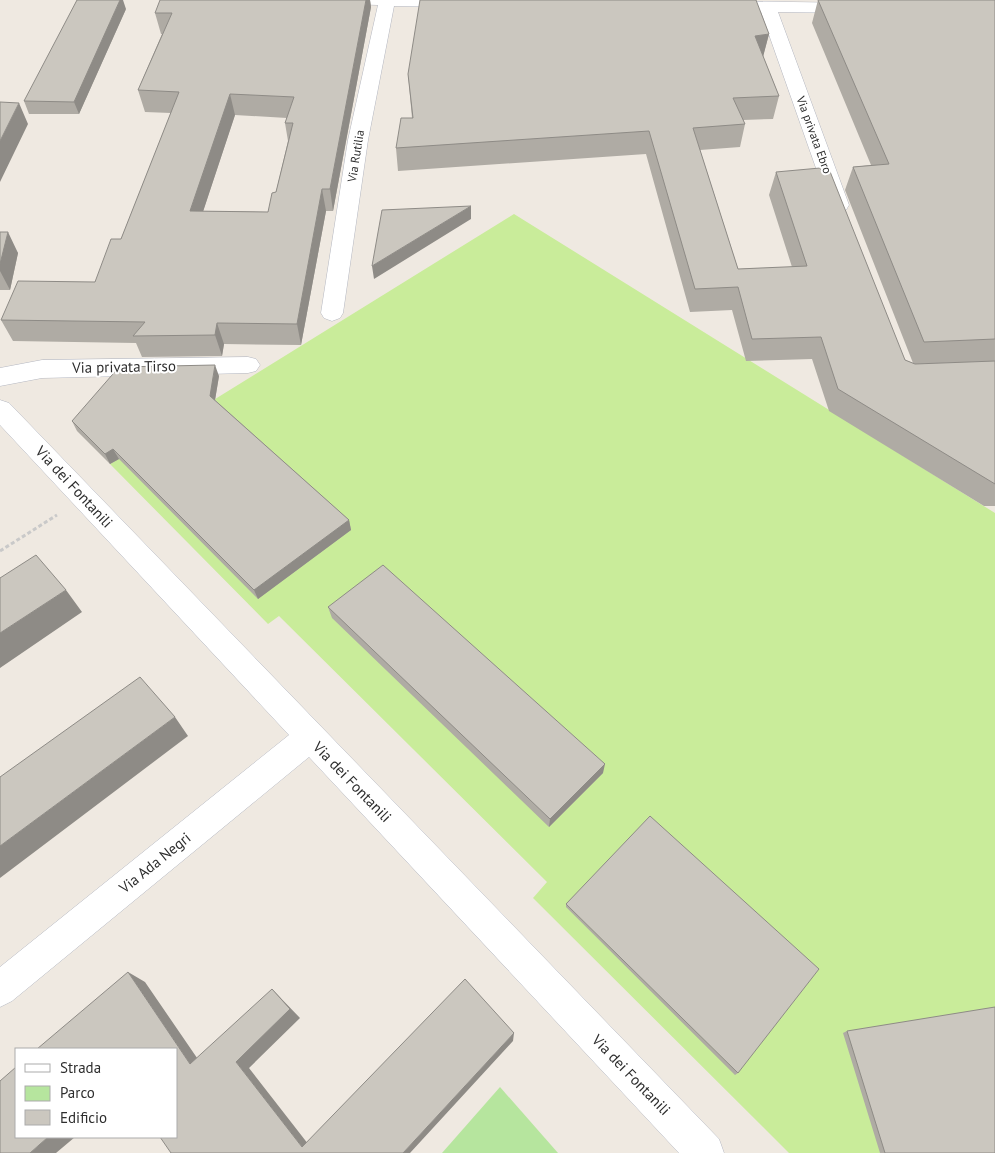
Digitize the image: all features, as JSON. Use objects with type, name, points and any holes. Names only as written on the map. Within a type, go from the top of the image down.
[{"type":"street","points":[[357,0],[473,2]]},
{"type":"street","name":"Via Rutilia","points":[[332,313],[358,140],[387,0]]},
{"type":"street","points":[[708,6],[870,9]]},
{"type":"street","name":"Via privata Ebro","points":[[768,7],[845,221]]},
{"type":"street","name":"Via privata Tirso","points":[[0,377],[42,369],[248,365]]},
{"type":"street","name":"Via dei Fontanili","points":[[0,409],[705,1153]]},
{"type":"street","name":"Via Ada Negri","points":[[0,989],[310,737]]},
{"type":"path","points":[[0,551],[58,514]]},
{"type":"green space","points":[[514,214],[995,513],[995,1153],[789,1153],[533,898],[547,882],[279,616],[268,624],[110,464]]},
{"type":"green space","points":[[500,1087],[558,1153],[442,1153]]},
{"type":"building","points":[[77,0],[120,0],[74,102],[24,101]]},
{"type":"building","points":[[160,0],[366,0],[330,189],[322,189],[297,324],[217,323],[215,335],[133,336],[145,322],[1,320],[18,281],[95,282],[111,239],[121,239],[179,92],[138,90],[172,13],[155,13]],"holes":[[[230,94],[294,97],[285,123],[293,123],[276,192],[272,193],[268,212],[190,211]]]},
{"type":"building","points":[[420,0],[756,0],[769,34],[755,36],[779,96],[733,98],[745,124],[693,128],[738,269],[807,266],[776,172],[820,168],[821,170],[829,169],[905,360],[915,364],[995,361],[995,484],[838,389],[821,337],[752,339],[738,287],[695,289],[649,131],[396,148],[401,118],[413,118],[408,74]]},
{"type":"building","points":[[818,0],[995,0],[995,339],[924,342],[853,167],[889,164]]},
{"type":"building","points":[[0,102],[19,103],[0,141]]},
{"type":"building","points":[[471,206],[372,266],[382,210]]},
{"type":"building","points":[[0,232],[8,232],[0,264]]},
{"type":"building","points":[[215,365],[210,396],[349,520],[254,590],[113,449],[105,454],[72,421],[119,367]]},
{"type":"building","points":[[36,555],[66,590],[0,633],[0,578]]},
{"type":"building","points":[[383,565],[605,764],[550,819],[328,607]]},
{"type":"building","points":[[140,677],[175,717],[0,846],[0,777]]},
{"type":"building","points":[[650,816],[819,969],[738,1073],[566,904]]},
{"type":"building","points":[[128,972],[190,1064],[272,989],[290,1009],[236,1062],[302,1147],[465,979],[514,1033],[403,1153],[171,1153],[161,1138],[178,1138],[178,1048],[38,1048]]},
{"type":"building","points":[[995,1007],[995,1153],[885,1153],[847,1031]]},
{"type":"building","points":[[15,1068],[15,1138],[47,1138],[30,1153],[0,1153],[0,1081]]}]
